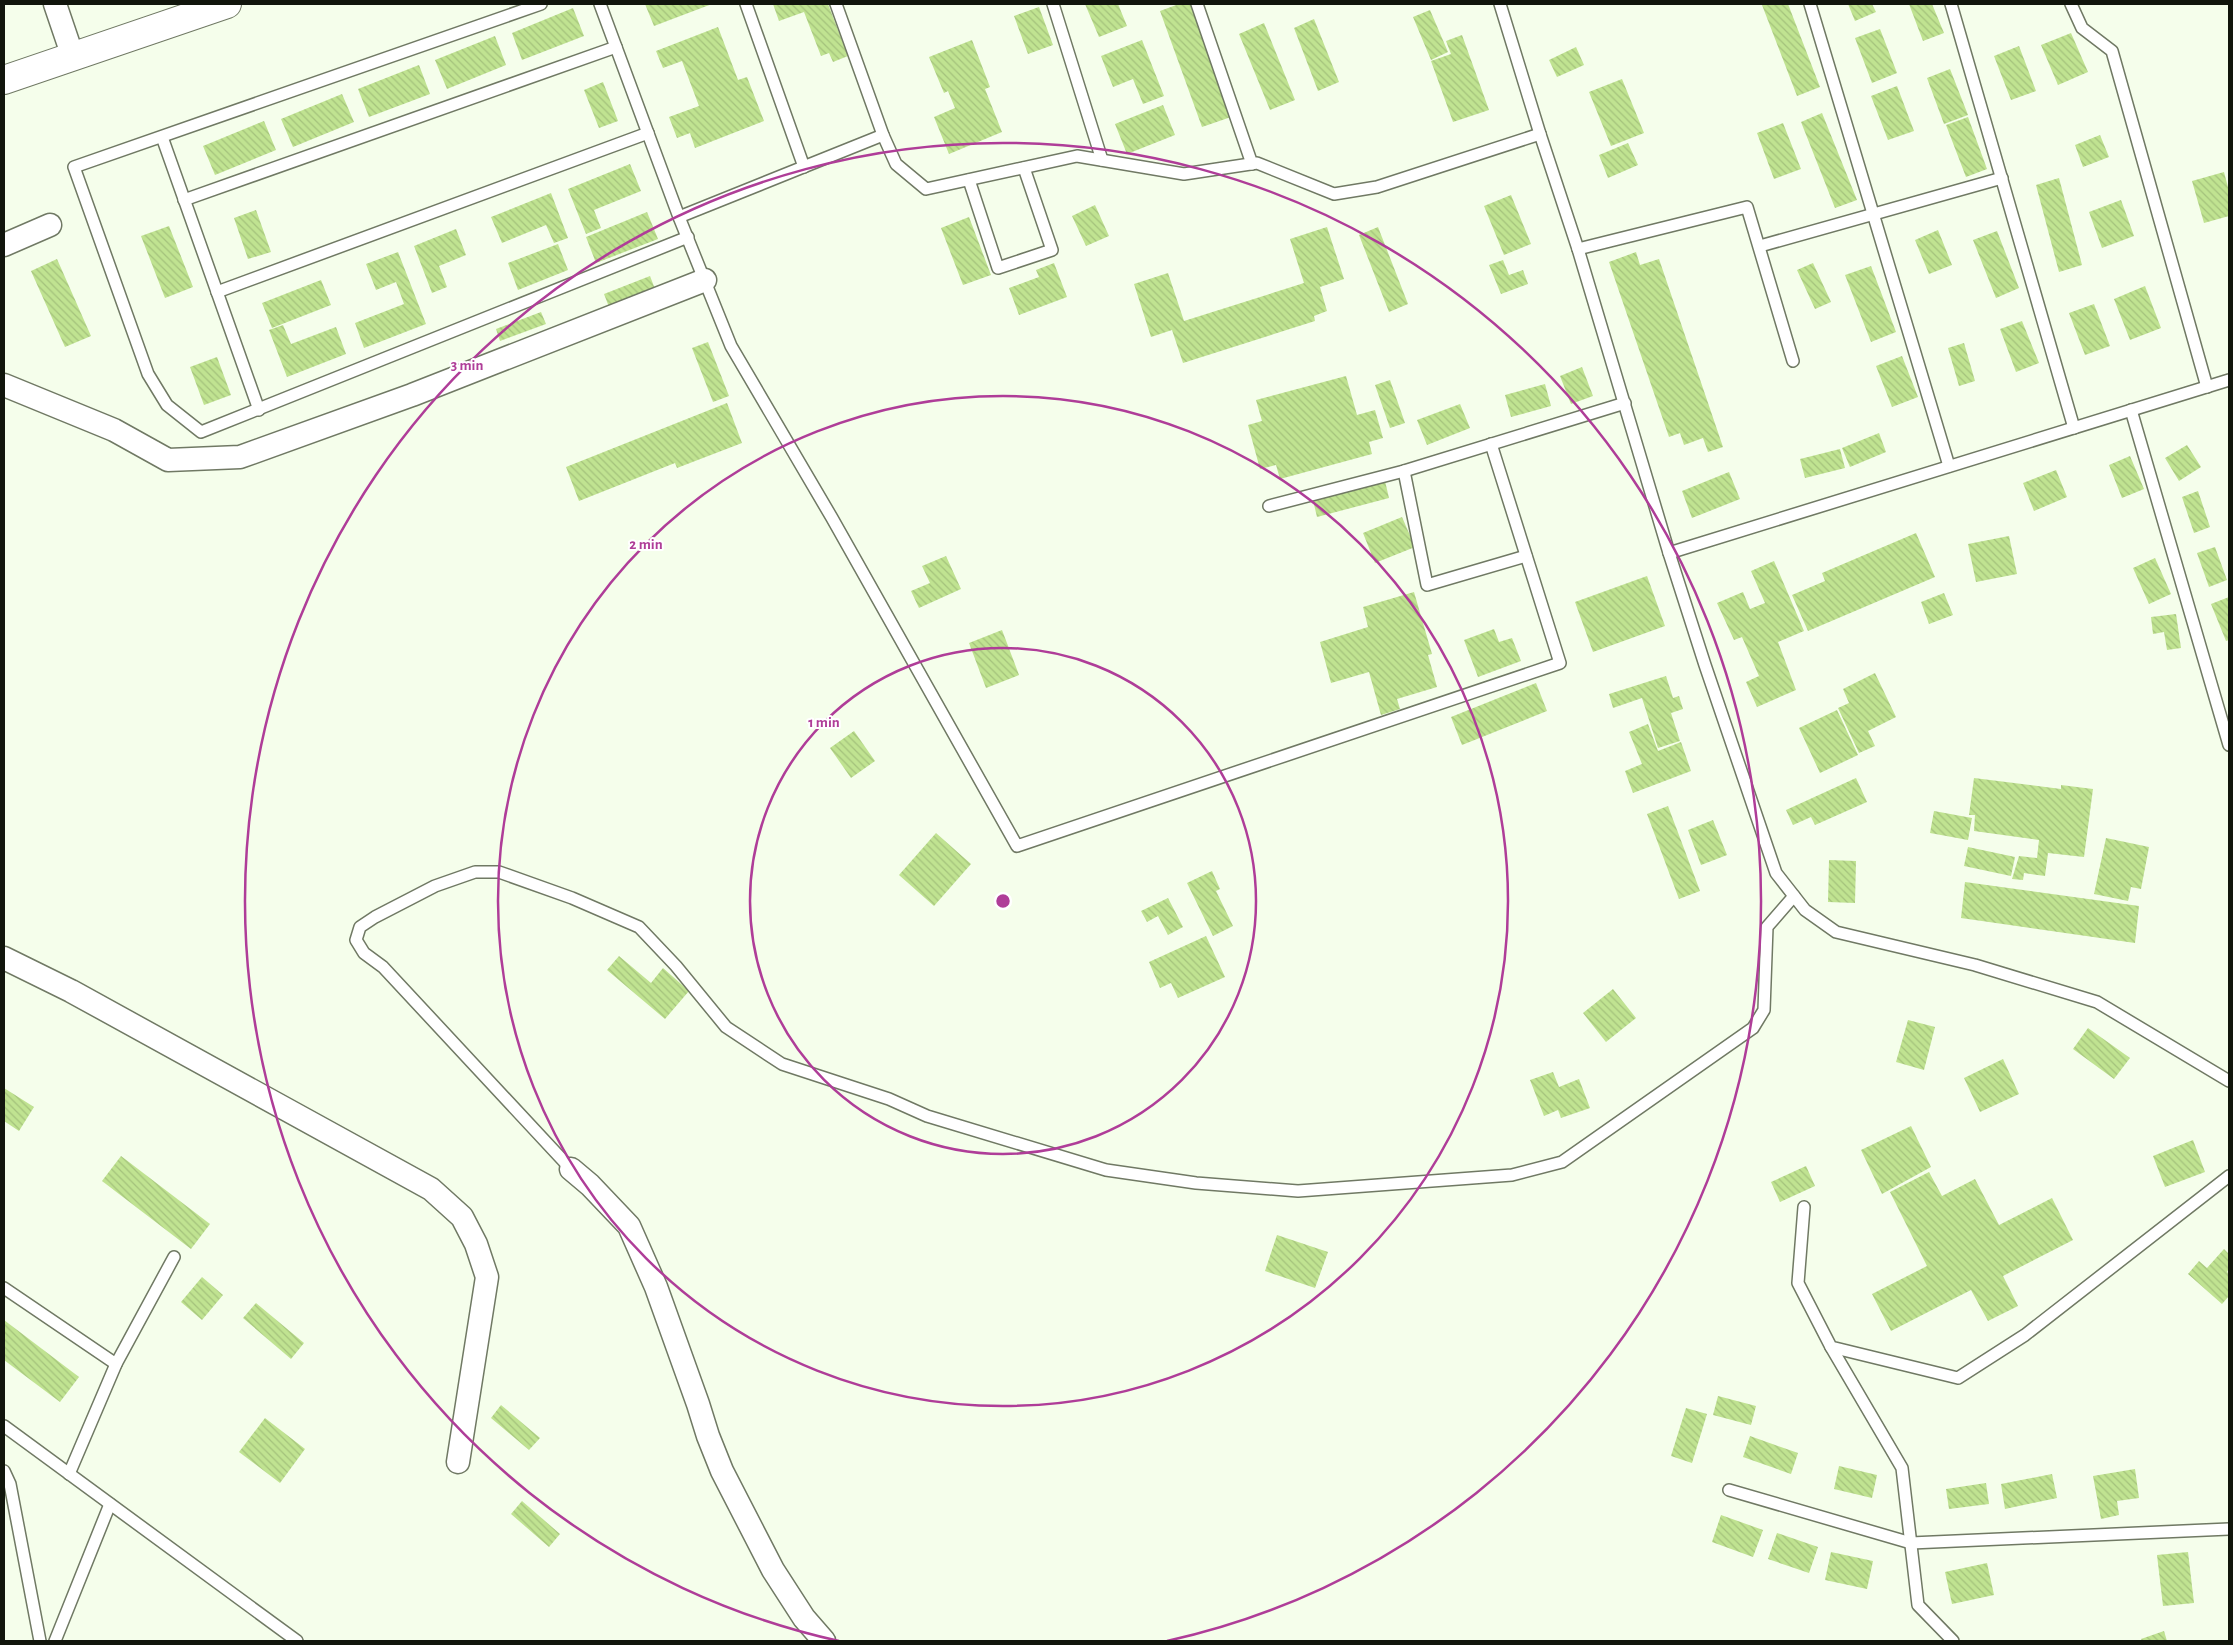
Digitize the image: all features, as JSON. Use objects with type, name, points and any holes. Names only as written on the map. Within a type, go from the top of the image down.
[{"type":"highway","points":[[4,80],[216,5]]},
{"type":"street","points":[[54,4],[73,57]]},
{"type":"street","points":[[4,245],[50,225]]},
{"type":"street","points":[[4,385],[114,430],[168,460],[240,457],[412,395],[705,280]]},
{"type":"street","points":[[4,958],[71,992],[431,1189],[462,1217],[476,1244],[487,1277],[458,1462]]},
{"type":"street","points":[[571,1169],[590,1185],[629,1226],[656,1286],[722,1471],[773,1570],[804,1618],[824,1641]]},
{"type":"lane","points":[[541,4],[74,167],[148,374],[167,405],[201,432],[688,237]]},
{"type":"lane","points":[[600,4],[679,216],[731,346],[832,518],[1017,846],[1560,663],[1491,444]]},
{"type":"lane","points":[[746,4],[804,167]]},
{"type":"lane","points":[[836,4],[883,135],[896,164],[926,189],[1077,156],[1184,174],[1256,163],[1334,194],[1377,187],[1540,134]]},
{"type":"lane","points":[[1053,4],[1102,160]]},
{"type":"lane","points":[[1197,4],[1252,164]]},
{"type":"lane","points":[[1500,4],[1578,249],[1669,553],[1776,873],[1805,910],[1836,932],[1975,965],[2097,1002],[2229,1081]]},
{"type":"lane","points":[[1810,4],[1949,466]]},
{"type":"lane","points":[[1951,4],[2074,428]]},
{"type":"lane","points":[[2071,4],[2082,28],[2112,51],[2207,387]]},
{"type":"lane","points":[[184,200],[616,47]]},
{"type":"lane","points":[[217,292],[648,133]]},
{"type":"lane","points":[[679,216],[883,135]]},
{"type":"lane","points":[[162,136],[259,410]]},
{"type":"lane","points":[[969,180],[998,268],[1052,250],[1024,168]]},
{"type":"lane","points":[[1760,246],[2002,178]]},
{"type":"lane","points":[[1578,249],[1747,207],[1793,361]]},
{"type":"lane","points":[[1669,553],[2229,380]]},
{"type":"lane","points":[[1269,506],[1404,471],[1625,403]]},
{"type":"lane","points":[[2131,410],[2229,745]]},
{"type":"lane","points":[[1404,471],[1427,585],[1526,556]]},
{"type":"lane","points":[[571,1169],[382,967],[364,953],[356,940],[360,927],[374,917],[435,886],[475,872],[499,872],[572,898],[639,927],[676,966],[726,1027],[782,1064],[844,1086],[889,1099],[927,1116],[1106,1170],[1196,1183],[1298,1191],[1512,1175],[1562,1162],[1753,1028],[1764,1010],[1767,927],[1794,896]]},
{"type":"lane","points":[[1832,1347],[1958,1378],[2025,1335],[2229,1176]]},
{"type":"lane","points":[[1804,1207],[1798,1283],[1832,1347],[1902,1468],[1918,1605],[1953,1641]]},
{"type":"lane","points":[[69,1474],[116,1364],[174,1256]]},
{"type":"lane","points":[[4,1288],[116,1364]]},
{"type":"lane","points":[[4,1426],[297,1641]]},
{"type":"lane","points":[[4,1471],[12,1494],[40,1641]]},
{"type":"lane","points":[[1728,1490],[1911,1543],[2229,1529]]},
{"type":"lane","points":[[55,1641],[110,1504]]},
{"type":"building","points":[[645,4],[712,4],[654,26]]},
{"type":"building","points":[[773,4],[828,4],[848,56],[833,62],[829,53],[821,56],[804,12],[779,21]]},
{"type":"building","points":[[1085,4],[1118,4],[1127,26],[1099,37]]},
{"type":"building","points":[[1179,4],[1190,4],[1231,117],[1202,127],[1160,11]]},
{"type":"building","points":[[1788,4],[1820,87],[1797,96],[1762,5]]},
{"type":"building","points":[[1848,4],[1872,4],[1876,12],[1855,21]]},
{"type":"building","points":[[1909,4],[1932,4],[1944,33],[1923,41]]},
{"type":"building","points":[[1039,7],[1053,45],[1028,54],[1014,16]]},
{"type":"building","points":[[573,8],[584,36],[522,60],[512,33]]},
{"type":"building","points":[[1430,10],[1448,52],[1431,60],[1413,17]]},
{"type":"building","points":[[1314,19],[1339,82],[1318,91],[1294,28]]},
{"type":"building","points":[[1264,23],[1295,100],[1270,110],[1239,34]]},
{"type":"building","points":[[718,27],[738,80],[747,77],[764,121],[695,148],[690,133],[677,138],[669,117],[699,106],[682,61],[663,68],[656,51]]},
{"type":"building","points":[[1880,29],[1897,73],[1872,83],[1855,38]]},
{"type":"building","points":[[2071,33],[2088,72],[2058,85],[2041,45]]},
{"type":"building","points":[[1462,35],[1489,110],[1453,122],[1431,61],[1451,54],[1446,41]]},
{"type":"building","points":[[495,36],[506,65],[447,89],[435,60]]},
{"type":"building","points":[[972,40],[990,87],[985,89],[1002,132],[949,154],[934,117],[955,108],[948,91],[944,93],[929,57]]},
{"type":"building","points":[[1142,40],[1164,96],[1143,104],[1133,79],[1113,87],[1101,56]]},
{"type":"building","points":[[2019,46],[2036,91],[2011,100],[1994,56]]},
{"type":"building","points":[[1576,47],[1584,65],[1557,77],[1549,60]]},
{"type":"building","points":[[419,65],[430,94],[369,117],[358,89]]},
{"type":"building","points":[[1950,69],[1968,115],[1944,124],[1927,78]]},
{"type":"building","points":[[1622,79],[1644,133],[1611,146],[1589,92]]},
{"type":"building","points":[[603,82],[618,121],[599,128],[584,90]]},
{"type":"building","points":[[1897,86],[1914,131],[1888,140],[1871,96]]},
{"type":"building","points":[[342,94],[354,122],[293,147],[281,119]]},
{"type":"building","points":[[1163,105],[1175,135],[1127,154],[1115,124]]},
{"type":"building","points":[[1822,113],[1857,200],[1835,208],[1801,122]]},
{"type":"building","points":[[1968,117],[1987,169],[1966,177],[1946,125]]},
{"type":"building","points":[[264,121],[276,150],[215,175],[203,146]]},
{"type":"building","points":[[1783,123],[1801,169],[1774,179],[1757,133]]},
{"type":"building","points":[[2100,135],[2109,157],[2083,167],[2075,145]]},
{"type":"building","points":[[1628,143],[1638,165],[1608,178],[1599,155]]},
{"type":"building","points":[[630,164],[641,191],[594,210],[601,228],[586,234],[568,189]]},
{"type":"building","points":[[2224,172],[2229,191],[2229,216],[2204,223],[2192,181]]},
{"type":"building","points":[[2059,178],[2082,265],[2059,272],[2036,185]]},
{"type":"building","points":[[551,193],[568,238],[554,243],[546,225],[502,243],[491,217]]},
{"type":"building","points":[[1511,195],[1531,244],[1504,255],[1484,206]]},
{"type":"building","points":[[2121,200],[2134,236],[2102,248],[2089,212]]},
{"type":"building","points":[[1095,205],[1109,236],[1086,246],[1072,216]]},
{"type":"building","points":[[256,210],[271,252],[248,259],[234,218]]},
{"type":"building","points":[[647,212],[658,239],[596,263],[586,237]]},
{"type":"building","points":[[969,217],[991,275],[963,285],[941,228]]},
{"type":"building","points":[[169,226],[193,287],[165,298],[141,236]]},
{"type":"building","points":[[1327,227],[1344,279],[1320,287],[1327,311],[1314,316],[1315,321],[1183,363],[1172,330],[1151,337],[1134,284],[1168,273],[1184,321],[1304,283],[1290,239]]},
{"type":"building","points":[[1378,227],[1408,304],[1389,312],[1359,235]]},
{"type":"building","points":[[456,229],[466,255],[439,266],[447,287],[432,293],[414,246]]},
{"type":"building","points":[[1938,230],[1952,265],[1929,274],[1915,240]]},
{"type":"building","points":[[1997,231],[2019,288],[1996,298],[1973,240]]},
{"type":"building","points":[[558,244],[568,270],[518,290],[508,263]]},
{"type":"building","points":[[398,252],[426,324],[364,348],[355,323],[404,304],[396,282],[376,290],[366,264]]},
{"type":"building","points":[[1636,252],[1640,265],[1659,259],[1723,447],[1708,452],[1703,438],[1684,445],[1680,433],[1669,437],[1609,262]]},
{"type":"building","points":[[57,259],[91,336],[65,347],[31,271]]},
{"type":"building","points":[[1503,260],[1509,275],[1523,270],[1528,284],[1501,294],[1489,265]]},
{"type":"building","points":[[1054,263],[1067,297],[1019,315],[1009,288],[1039,277],[1036,270]]},
{"type":"building","points":[[1813,263],[1831,302],[1815,309],[1797,270]]},
{"type":"building","points":[[1871,266],[1896,332],[1871,342],[1845,275]]},
{"type":"building","points":[[650,276],[655,289],[609,307],[604,294]]},
{"type":"building","points":[[321,280],[331,305],[272,328],[262,303]]},
{"type":"building","points":[[2145,286],[2161,328],[2130,340],[2114,299]]},
{"type":"building","points":[[2094,304],[2110,346],[2085,355],[2069,313]]},
{"type":"building","points":[[541,312],[546,324],[500,341],[496,329]]},
{"type":"building","points":[[2022,321],[2039,363],[2016,372],[2000,329]]},
{"type":"building","points":[[283,325],[291,344],[336,327],[346,354],[287,377],[269,330]]},
{"type":"building","points":[[708,342],[729,396],[713,402],[692,348]]},
{"type":"building","points":[[1964,343],[1975,381],[1959,386],[1948,348]]},
{"type":"building","points":[[1902,356],[1918,397],[1892,407],[1876,366]]},
{"type":"building","points":[[217,357],[231,395],[204,405],[190,367]]},
{"type":"building","points":[[1582,367],[1593,396],[1571,404],[1560,376]]},
{"type":"building","points":[[1346,376],[1357,415],[1375,410],[1383,438],[1369,442],[1372,454],[1280,479],[1276,465],[1260,469],[1248,425],[1262,421],[1256,400]]},
{"type":"building","points":[[1390,380],[1405,423],[1390,428],[1375,385]]},
{"type":"building","points":[[1545,384],[1551,406],[1511,417],[1505,395]]},
{"type":"building","points":[[727,403],[742,443],[677,468],[675,463],[579,501],[566,467]]},
{"type":"building","points":[[1460,404],[1470,428],[1427,445],[1417,420]]},
{"type":"building","points":[[1879,433],[1886,452],[1850,467],[1842,448]]},
{"type":"building","points":[[2187,445],[2201,467],[2179,481],[2165,458]]},
{"type":"building","points":[[1840,449],[1845,468],[1805,478],[1800,459]]},
{"type":"building","points":[[2130,456],[2144,489],[2122,498],[2109,465]]},
{"type":"building","points":[[2056,470],[2067,497],[2034,511],[2023,483]]},
{"type":"building","points":[[1729,472],[1740,499],[1692,518],[1682,491]]},
{"type":"building","points":[[1385,481],[1389,498],[1317,517],[1313,500]]},
{"type":"building","points":[[2198,491],[2210,527],[2194,533],[2182,497]]},
{"type":"building","points":[[1402,517],[1415,547],[1375,563],[1363,533]]},
{"type":"building","points":[[1916,533],[1935,577],[1808,631],[1792,595],[1825,581],[1822,573]]},
{"type":"building","points":[[2009,536],[2017,574],[1976,582],[1968,544]]},
{"type":"building","points":[[2215,547],[2227,580],[2209,587],[2197,553]]},
{"type":"building","points":[[946,556],[961,589],[919,608],[911,591],[930,583],[922,566]]},
{"type":"building","points":[[2155,558],[2171,594],[2149,604],[2133,568]]},
{"type":"building","points":[[1774,561],[1804,631],[1778,642],[1796,690],[1757,707],[1746,682],[1759,676],[1742,637],[1734,640],[1717,603],[1743,592],[1750,609],[1765,603],[1751,571]]},
{"type":"building","points":[[1647,576],[1665,626],[1593,652],[1575,602]]},
{"type":"building","points":[[1414,592],[1432,654],[1428,655],[1437,687],[1397,699],[1400,709],[1381,715],[1369,672],[1331,683],[1320,642],[1368,627],[1363,607]]},
{"type":"building","points":[[1944,593],[1953,615],[1929,624],[1921,602]]},
{"type":"building","points":[[2229,597],[2229,640],[2226,641],[2211,604]]},
{"type":"building","points":[[2176,614],[2181,648],[2167,650],[2164,632],[2153,634],[2151,617]]},
{"type":"building","points":[[1494,629],[1499,642],[1512,638],[1521,661],[1478,677],[1464,640]]},
{"type":"building","points":[[1002,630],[1019,675],[986,688],[969,643]]},
{"type":"building","points":[[1875,673],[1896,717],[1868,731],[1875,746],[1859,753],[1838,708],[1849,703],[1843,689]]},
{"type":"building","points":[[1666,676],[1673,698],[1679,696],[1683,709],[1671,713],[1680,741],[1658,748],[1642,698],[1613,708],[1609,694]]},
{"type":"building","points":[[1536,683],[1547,711],[1462,745],[1451,717]]},
{"type":"building","points":[[1837,710],[1858,755],[1820,773],[1799,728]]},
{"type":"building","points":[[1648,724],[1658,751],[1681,742],[1691,771],[1633,793],[1625,771],[1642,764],[1629,732]]},
{"type":"building","points":[[854,731],[875,761],[851,778],[830,748]]},
{"type":"building","points":[[1856,778],[1867,802],[1815,825],[1811,817],[1793,825],[1786,810]]},
{"type":"building","points":[[1974,778],[2061,789],[2061,785],[2093,789],[2084,857],[2048,853],[2045,876],[2024,873],[2023,880],[2012,879],[2019,856],[2037,858],[2039,840],[1974,831],[1975,815],[1969,815]]},
{"type":"building","points":[[1668,806],[1700,891],[1679,899],[1647,814]]},
{"type":"building","points":[[1934,811],[1972,818],[1968,840],[1930,833]]},
{"type":"building","points":[[1713,820],[1727,855],[1701,865],[1688,830]]},
{"type":"building","points":[[936,833],[971,864],[934,906],[899,875]]},
{"type":"building","points":[[2106,838],[2149,847],[2141,889],[2131,887],[2128,901],[2094,894]]},
{"type":"building","points":[[1968,847],[2015,857],[2011,876],[1964,866]]},
{"type":"building","points":[[1829,860],[1856,861],[1855,903],[1828,902]]},
{"type":"building","points":[[1212,871],[1220,889],[1216,891],[1233,926],[1213,936],[1187,883]]},
{"type":"building","points":[[1965,882],[2139,906],[2135,943],[1961,918]]},
{"type":"building","points":[[1168,898],[1183,927],[1168,935],[1158,916],[1147,922],[1141,911]]},
{"type":"building","points":[[1206,936],[1225,977],[1178,998],[1171,983],[1160,988],[1149,962]]},
{"type":"building","points":[[619,956],[651,983],[663,968],[689,991],[665,1019],[607,970]]},
{"type":"building","points":[[1613,989],[1636,1018],[1606,1042],[1583,1013]]},
{"type":"building","points":[[1908,1020],[1935,1027],[1924,1070],[1896,1062]]},
{"type":"building","points":[[2088,1028],[2130,1058],[2114,1079],[2073,1049]]},
{"type":"building","points":[[2003,1059],[2019,1094],[1980,1112],[1964,1078]]},
{"type":"building","points":[[1553,1072],[1559,1087],[1579,1079],[1590,1108],[1561,1118],[1558,1110],[1544,1116],[1530,1080]]},
{"type":"building","points":[[4,1088],[34,1107],[19,1131],[4,1121]]},
{"type":"building","points":[[1911,1126],[1931,1167],[1882,1194],[1861,1150]]},
{"type":"building","points":[[2193,1140],[2205,1172],[2165,1187],[2153,1156]]},
{"type":"building","points":[[121,1156],[210,1224],[191,1249],[102,1181]]},
{"type":"building","points":[[1806,1166],[1815,1186],[1780,1202],[1771,1182]]},
{"type":"building","points":[[1929,1172],[1942,1196],[1975,1179],[1999,1225],[2052,1198],[2073,1240],[2003,1276],[2018,1306],[1988,1321],[1971,1290],[1891,1331],[1872,1294],[1927,1266],[1890,1192]]},
{"type":"building","points":[[1277,1235],[1328,1252],[1315,1288],[1265,1271]]},
{"type":"building","points":[[2224,1249],[2229,1254],[2229,1268],[2227,1272],[2229,1274],[2229,1296],[2222,1304],[2188,1274],[2199,1261],[2207,1268]]},
{"type":"building","points":[[202,1277],[223,1295],[202,1320],[181,1302]]},
{"type":"building","points":[[256,1303],[304,1343],[291,1359],[243,1318]]},
{"type":"building","points":[[4,1320],[79,1377],[60,1402],[4,1360]]},
{"type":"building","points":[[1718,1396],[1756,1406],[1751,1425],[1713,1415]]},
{"type":"building","points":[[501,1405],[540,1438],[529,1450],[491,1418]]},
{"type":"building","points":[[1686,1408],[1707,1414],[1692,1463],[1671,1456]]},
{"type":"building","points":[[265,1418],[305,1449],[280,1483],[239,1452]]},
{"type":"building","points":[[1750,1436],[1798,1453],[1791,1474],[1743,1457]]},
{"type":"building","points":[[1839,1466],[1877,1475],[1872,1498],[1834,1489]]},
{"type":"building","points":[[2135,1469],[2139,1498],[2117,1501],[2119,1515],[2101,1519],[2093,1476]]},
{"type":"building","points":[[2052,1474],[2057,1498],[2005,1509],[2001,1484]]},
{"type":"building","points":[[1986,1483],[1989,1504],[1949,1509],[1946,1489]]},
{"type":"building","points":[[522,1501],[560,1534],[549,1547],[511,1514]]},
{"type":"building","points":[[1721,1515],[1763,1530],[1753,1557],[1712,1542]]},
{"type":"building","points":[[1777,1533],[1818,1547],[1809,1573],[1768,1559]]},
{"type":"building","points":[[1831,1552],[1873,1561],[1867,1589],[1825,1580]]},
{"type":"building","points":[[2188,1552],[2194,1603],[2163,1606],[2157,1555]]},
{"type":"building","points":[[1987,1563],[1994,1595],[1952,1604],[1945,1572]]},
{"type":"building","points":[[2164,1631],[2167,1641],[2142,1641],[2141,1639]]}]
